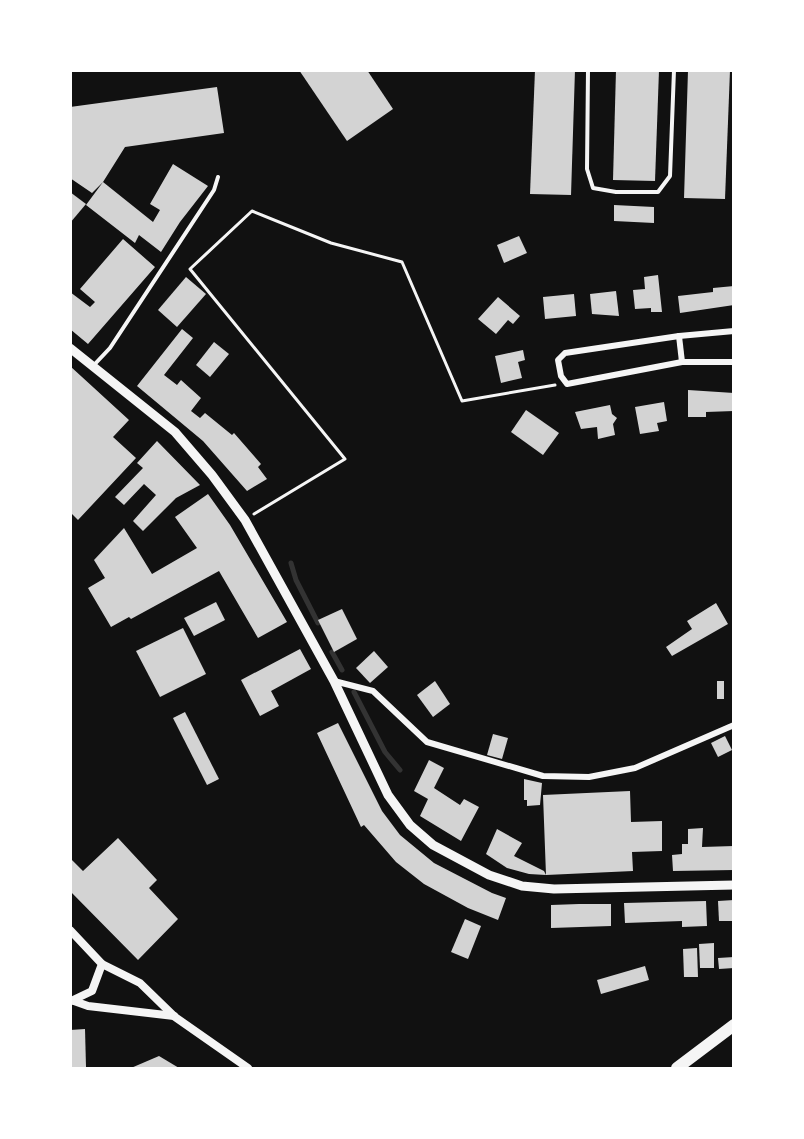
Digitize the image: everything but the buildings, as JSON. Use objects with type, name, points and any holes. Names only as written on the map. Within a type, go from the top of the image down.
[{"type":"highway","points":[[677,1068],[734,1025]]},
{"type":"main road","points":[[70,348],[175,432],[212,475],[245,520],[334,681],[388,795],[410,825],[433,845],[458,861],[522,886],[554,889],[734,885]]},
{"type":"street","points":[[734,331],[679,336],[565,353],[558,360],[561,376],[567,384],[682,362],[734,362]]},
{"type":"street","points":[[679,336],[682,362]]},
{"type":"street","points":[[334,681],[373,691],[427,742],[543,776],[589,777],[635,768],[734,725]]},
{"type":"street","points":[[70,930],[102,963],[140,983],[175,1017],[248,1068]]},
{"type":"street","points":[[72,1001],[92,991],[102,963]]},
{"type":"street","points":[[72,1001],[88,1006],[175,1017]]},
{"type":"lane","points":[[588,70],[587,169],[593,188],[616,192],[658,192],[670,176],[674,70]]},
{"type":"lane","points":[[93,366],[110,348],[214,190],[218,177]]},
{"type":"path","points":[[245,520],[345,459],[190,269],[252,210],[331,243],[402,262],[462,401],[567,384]]},
{"type":"waterway","points":[[291,563],[296,580],[318,623]]},
{"type":"waterway","points":[[332,652],[342,670]]},
{"type":"waterway","points":[[354,692],[385,752],[400,770]]}]
